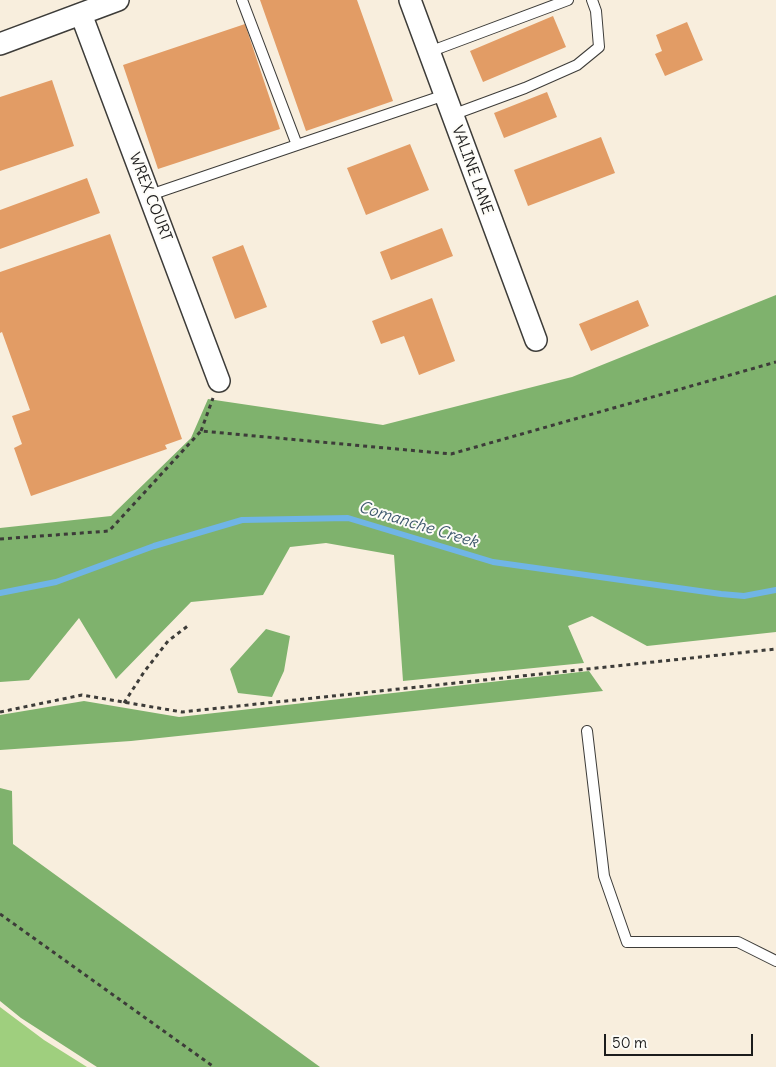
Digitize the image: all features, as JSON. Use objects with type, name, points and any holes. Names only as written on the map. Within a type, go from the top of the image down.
[{"type":"street","points":[[0,44],[118,0]]},
{"type":"street","name":"VALINE LANE","points":[[410,0],[536,340]]},
{"type":"street","name":"WREX COURT","points":[[82,14],[219,381]]},
{"type":"lane","points":[[242,0],[297,145]]},
{"type":"lane","points":[[429,52],[568,0]]},
{"type":"lane","points":[[452,115],[525,88],[577,65],[600,47],[596,11],[592,0]]},
{"type":"lane","points":[[150,195],[445,95]]},
{"type":"lane","points":[[587,731],[604,876],[627,942],[738,942],[776,961]]},
{"type":"path","points":[[200,430],[451,454],[776,362]]},
{"type":"path","points":[[0,539],[109,531],[200,430],[219,381]]},
{"type":"path","points":[[124,703],[144,672],[168,641],[189,625]]},
{"type":"path","points":[[0,712],[82,695],[182,712],[776,649]]},
{"type":"path","points":[[0,914],[214,1067]]},
{"type":"green space","points":[[776,295],[776,632],[647,646],[592,616],[568,626],[584,663],[403,681],[394,555],[326,543],[290,547],[263,595],[191,602],[116,679],[79,618],[29,680],[0,682],[0,528],[111,516],[191,438],[208,399],[383,425],[572,377]]},
{"type":"green space","points":[[266,629],[290,636],[284,671],[272,697],[238,693],[230,669]]},
{"type":"green space","points":[[589,671],[603,691],[131,741],[0,750],[0,715],[84,701],[179,717]]},
{"type":"green space","points":[[0,788],[12,791],[13,844],[320,1067],[97,1067],[21,1018],[0,1001]]},
{"type":"green space","points":[[0,1007],[44,1040],[87,1067],[0,1067]]},
{"type":"building","points":[[260,0],[357,0],[393,101],[306,131]]},
{"type":"building","points":[[553,16],[566,47],[483,82],[470,51]]},
{"type":"building","points":[[687,22],[703,60],[665,76],[655,54],[662,51],[656,35]]},
{"type":"building","points":[[245,24],[280,129],[158,169],[123,65]]},
{"type":"building","points":[[52,80],[74,146],[0,171],[0,97]]},
{"type":"building","points":[[547,92],[557,117],[504,138],[494,113]]},
{"type":"building","points":[[601,137],[615,173],[528,206],[514,170]]},
{"type":"building","points":[[410,144],[429,190],[366,215],[347,168]]},
{"type":"building","points":[[87,178],[100,213],[0,249],[0,210]]},
{"type":"building","points":[[442,228],[453,256],[391,280],[380,252]]},
{"type":"building","points":[[110,234],[182,439],[165,445],[167,449],[31,496],[14,448],[22,444],[12,416],[30,410],[2,332],[0,333],[0,272]]},
{"type":"building","points":[[243,245],[267,307],[235,319],[212,257]]},
{"type":"building","points":[[432,298],[455,361],[419,375],[404,336],[381,344],[372,321]]},
{"type":"building","points":[[638,300],[649,326],[591,351],[579,324]]},
{"type":"waterway","name":"Comanche Creek","points":[[0,593],[56,582],[154,546],[242,520],[348,518],[493,562],[721,594],[744,596],[776,590]]}]
